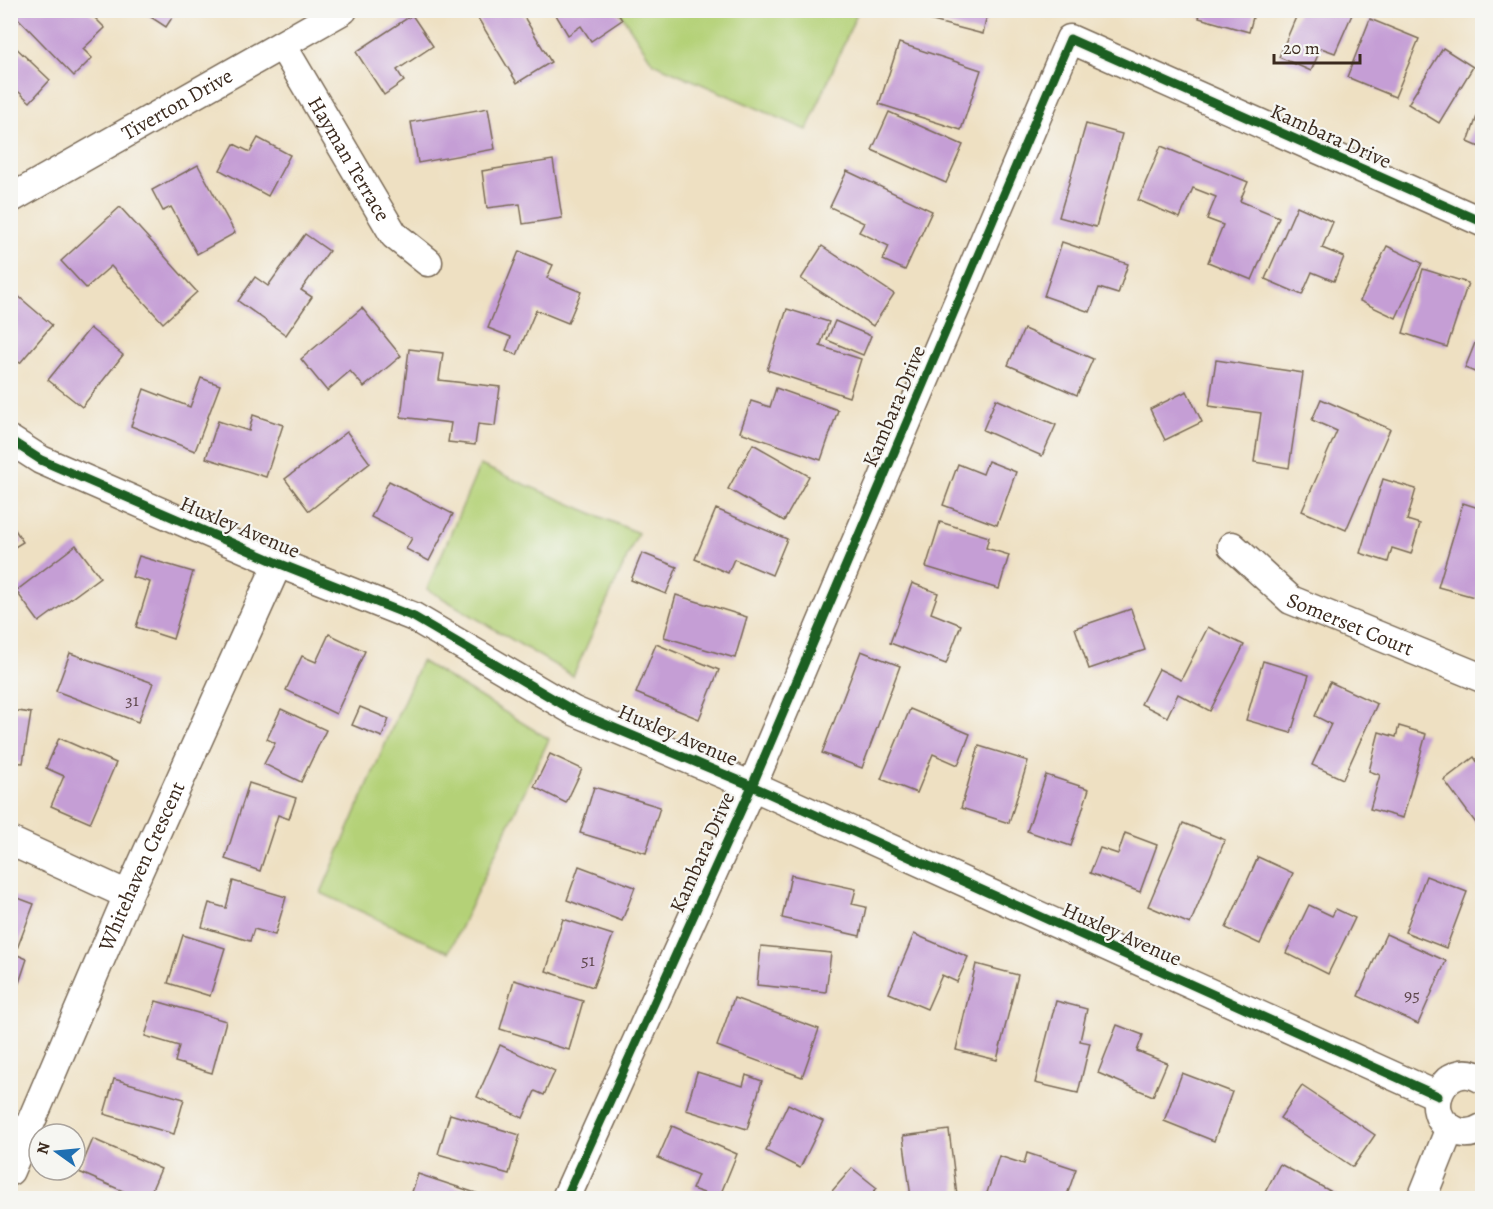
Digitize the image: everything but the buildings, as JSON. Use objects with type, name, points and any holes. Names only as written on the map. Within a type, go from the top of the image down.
[{"type":"street","name":"Tiverton Drive","points":[[10,199],[343,10]]},
{"type":"street","name":"Kambara Drive","points":[[566,1198],[752,786],[1070,39],[1482,222]]},
{"type":"street","name":"Hayman Terrace","points":[[282,45],[394,235],[428,262]]},
{"type":"street","name":"Huxley Avenue","points":[[10,440],[41,460],[278,563],[414,617],[574,711],[752,786],[1438,1096]]},
{"type":"street","name":"Somerset Court","points":[[1232,546],[1291,600],[1482,678]]},
{"type":"street","name":"Whitehaven Crescent","points":[[10,1171],[128,895],[278,563]]},
{"type":"street","points":[[10,841],[128,895]]},
{"type":"street","points":[[1481,1075],[1459,1075],[1450,1079],[1442,1086],[1437,1107],[1439,1116],[1450,1128],[1460,1133],[1470,1133],[1482,1128]]},
{"type":"street","points":[[1422,1198],[1450,1128]]},
{"type":"green space","points":[[619,11],[858,11],[807,130],[653,63]]},
{"type":"green space","points":[[480,465],[638,533],[573,676],[427,589]]},
{"type":"green space","points":[[421,661],[549,739],[449,952],[321,893]]},
{"type":"cycle path","points":[[566,1198],[752,786],[1070,39],[1482,222]]},
{"type":"cycle path","points":[[10,440],[41,460],[278,563],[414,617],[574,711],[752,786],[1438,1096]]}]
